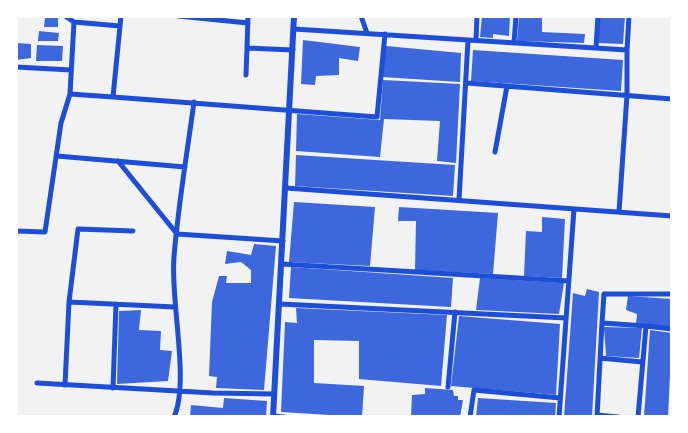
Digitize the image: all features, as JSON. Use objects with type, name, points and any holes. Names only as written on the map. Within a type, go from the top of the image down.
[{"type":"street","points":[[65,16],[74,22],[120,26]]},
{"type":"street","points":[[113,97],[121,16]]},
{"type":"street","points":[[178,16],[227,19],[248,23]]},
{"type":"street","points":[[246,75],[248,16]]},
{"type":"street","points":[[284,417],[273,416],[294,16]]},
{"type":"street","points":[[360,16],[366,33]]},
{"type":"street","points":[[476,40],[477,16]]},
{"type":"street","points":[[514,42],[516,16]]},
{"type":"street","points":[[596,48],[598,16]]},
{"type":"street","points":[[619,212],[627,95],[629,16]]},
{"type":"street","points":[[16,231],[45,232],[61,123],[70,94],[74,22]]},
{"type":"street","points":[[294,29],[627,50]]},
{"type":"street","points":[[70,94],[377,116],[385,34]]},
{"type":"street","points":[[459,200],[468,40]]},
{"type":"street","points":[[246,48],[293,50]]},
{"type":"street","points":[[16,67],[72,70]]},
{"type":"street","points":[[467,83],[672,99]]},
{"type":"street","points":[[495,152],[508,86]]},
{"type":"street","points":[[174,417],[178,407],[179,391],[174,259],[194,102]]},
{"type":"street","points":[[57,156],[185,167]]},
{"type":"street","points":[[118,161],[177,234],[283,241]]},
{"type":"street","points":[[286,188],[672,216]]},
{"type":"street","points":[[559,417],[574,209]]},
{"type":"street","points":[[65,385],[69,302],[78,229],[133,231]]},
{"type":"street","points":[[282,264],[569,281]]},
{"type":"street","points":[[618,417],[597,416],[604,294],[672,294]]},
{"type":"street","points":[[69,302],[175,307]]},
{"type":"street","points":[[113,388],[116,304]]},
{"type":"street","points":[[280,304],[566,318]]},
{"type":"street","points":[[448,387],[455,312]]},
{"type":"street","points":[[602,323],[672,329]]},
{"type":"street","points":[[638,417],[646,326]]},
{"type":"street","points":[[600,358],[642,362]]},
{"type":"street","points":[[37,383],[274,394]]},
{"type":"street","points":[[470,417],[474,390],[560,398]]},
{"type":"building","points":[[482,16],[510,16],[509,36],[493,34],[493,38],[480,37]]},
{"type":"building","points":[[519,16],[542,16],[542,32],[585,34],[584,43],[517,41]]},
{"type":"building","points":[[600,16],[625,16],[623,44],[598,43]]},
{"type":"building","points":[[45,18],[58,18],[58,27],[44,27]]},
{"type":"building","points":[[39,31],[59,33],[58,41],[38,41]]},
{"type":"building","points":[[303,40],[360,47],[358,61],[339,58],[339,75],[316,76],[315,85],[301,84]]},
{"type":"building","points":[[17,43],[31,44],[31,58],[16,60]]},
{"type":"building","points":[[37,45],[63,46],[62,61],[36,61]]},
{"type":"building","points":[[386,46],[461,53],[460,82],[382,77]]},
{"type":"building","points":[[473,50],[623,60],[621,91],[471,81]]},
{"type":"building","points":[[383,80],[460,84],[456,163],[437,161],[440,121],[384,119],[380,157],[296,151],[297,114],[380,120]]},
{"type":"building","points":[[296,155],[455,165],[453,196],[295,186]]},
{"type":"building","points":[[294,202],[375,207],[370,266],[289,262]]},
{"type":"building","points":[[399,207],[498,213],[493,274],[415,270],[416,221],[398,221]]},
{"type":"building","points":[[542,217],[565,219],[562,278],[524,276],[526,231],[542,232]]},
{"type":"building","points":[[254,244],[276,246],[264,390],[216,388],[217,377],[209,376],[212,302],[219,276],[227,276],[226,283],[251,283],[251,270],[241,262],[225,264],[227,251],[251,255]]},
{"type":"building","points":[[291,267],[453,278],[451,307],[289,298]]},
{"type":"building","points":[[480,278],[564,283],[559,314],[476,310]]},
{"type":"building","points":[[587,289],[599,292],[592,417],[564,417],[573,293],[585,296]]},
{"type":"building","points":[[628,296],[672,299],[672,327],[636,324],[637,314],[626,310]]},
{"type":"building","points":[[296,308],[447,315],[441,386],[359,379],[359,341],[314,340],[314,383],[364,386],[362,417],[281,412],[285,322],[297,323]]},
{"type":"building","points":[[141,310],[139,330],[161,331],[160,350],[172,351],[168,381],[117,384],[119,311]]},
{"type":"building","points":[[459,316],[560,324],[556,395],[451,386]]},
{"type":"building","points":[[604,327],[642,328],[639,358],[606,356]]},
{"type":"building","points":[[650,330],[672,333],[668,417],[644,417]]},
{"type":"building","points":[[425,388],[453,390],[454,396],[458,396],[458,400],[463,400],[460,417],[411,417],[412,395],[425,394]]},
{"type":"building","points":[[224,398],[267,401],[266,417],[190,417],[191,405],[223,408]]},
{"type":"building","points":[[478,398],[556,403],[555,417],[476,417]]}]
